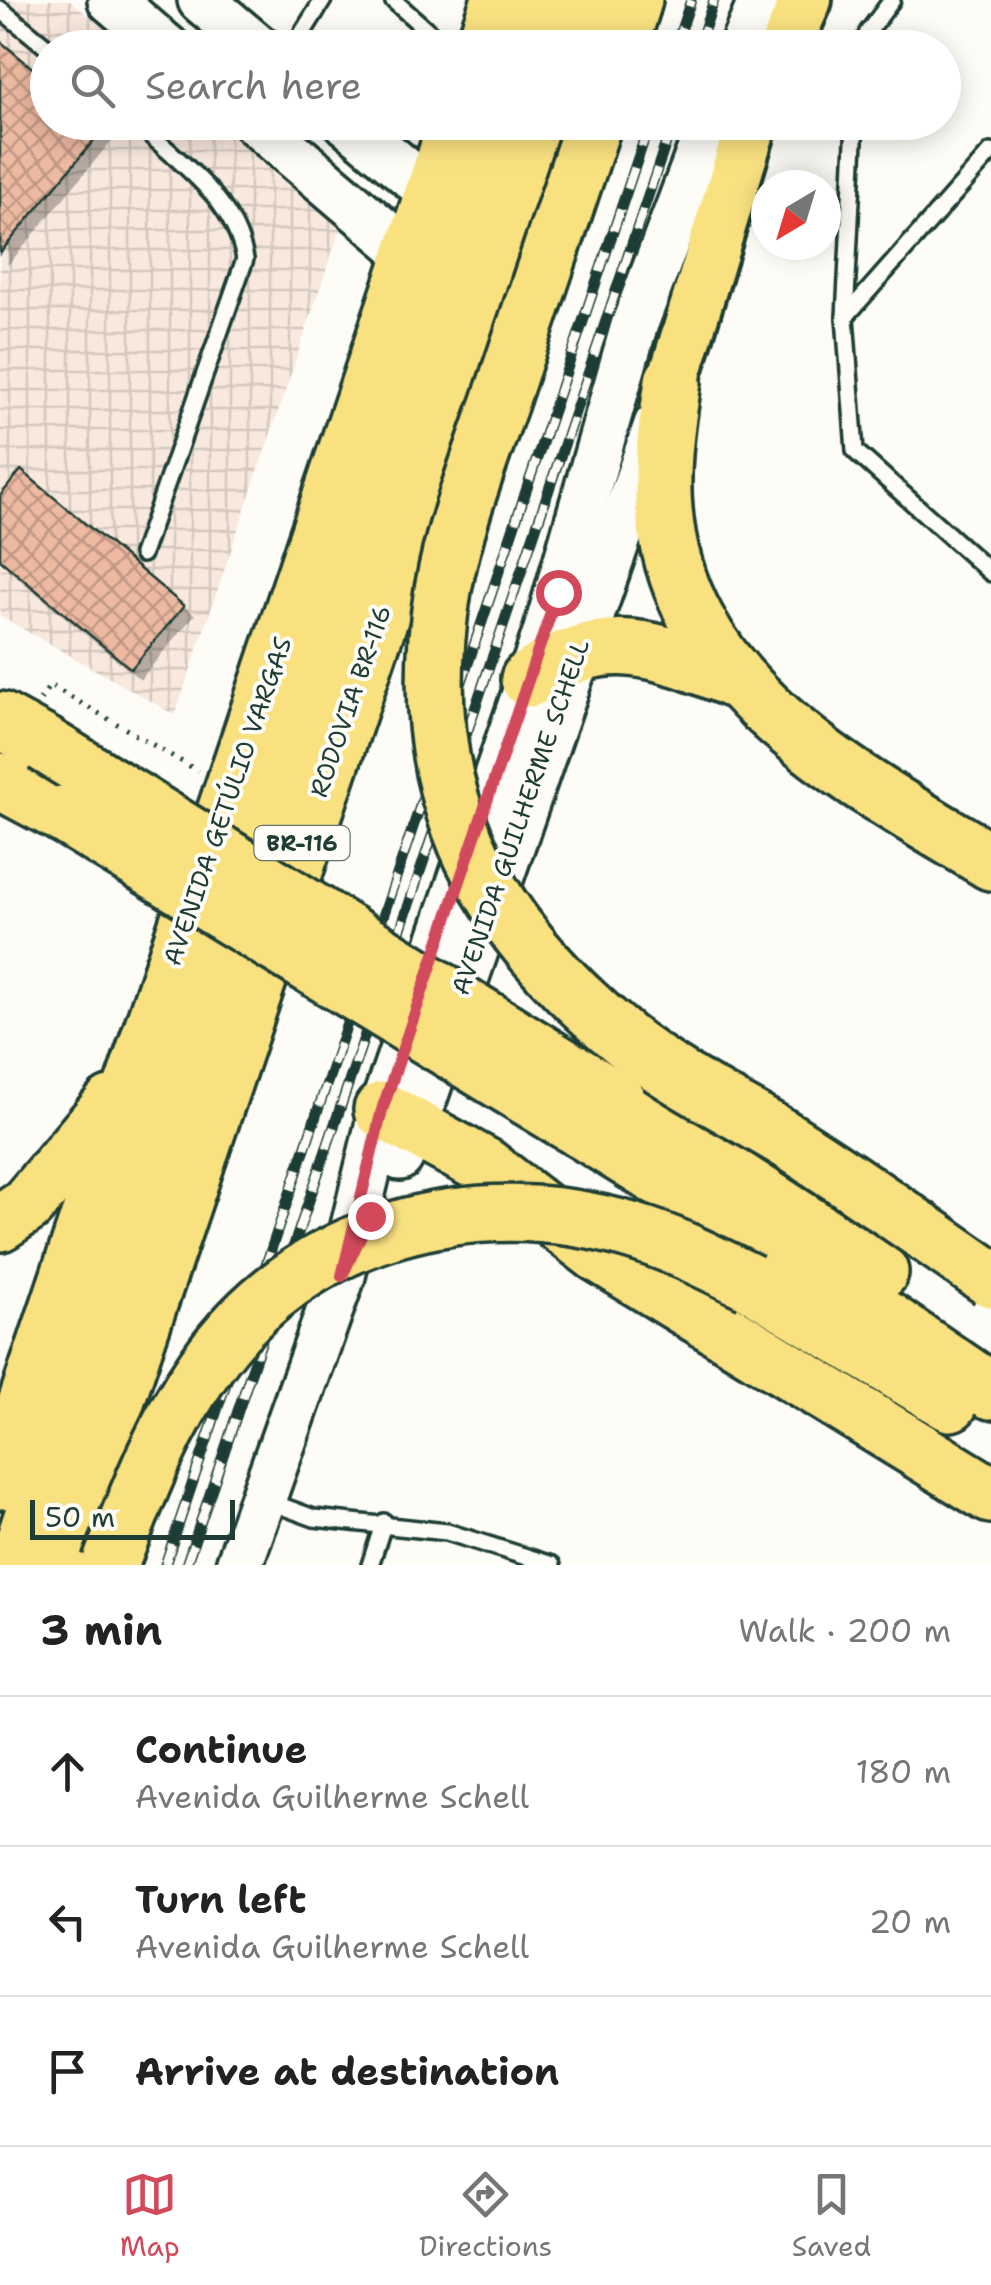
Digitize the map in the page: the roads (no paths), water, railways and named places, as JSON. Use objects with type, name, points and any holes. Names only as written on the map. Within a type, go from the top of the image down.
[{"type":"highway","points":[[489,30],[500,0]]},
{"type":"highway","points":[[531,30],[542,0]]},
{"type":"highway","points":[[578,30],[588,0]]},
{"type":"highway","points":[[625,30],[634,0]]},
{"type":"highway","name":"AVENIDA GETÚLIO VARGAS","points":[[0,1481],[451,140]]},
{"type":"highway","name":"RODOVIA BR-116","points":[[16,1565],[492,140]]},
{"type":"highway","name":"RODOVIA BR-116","points":[[61,1565],[541,140]]},
{"type":"highway","points":[[588,140],[471,488],[443,588],[435,683],[442,762],[459,832],[496,905],[550,974],[628,1042],[820,1161],[991,1279]]},
{"type":"highway","points":[[673,381],[663,462],[668,541],[681,587],[734,680]]},
{"type":"highway","points":[[528,679],[578,651],[634,647],[666,654],[734,680],[842,769],[991,862]]},
{"type":"highway","points":[[22,732],[604,1118],[991,1391]]},
{"type":"highway","points":[[0,781],[604,1118],[991,1344]]},
{"type":"highway","points":[[0,1223],[27,1205],[82,1144],[136,1070]]},
{"type":"highway","points":[[398,1119],[485,1166],[597,1254],[991,1495]]},
{"type":"highway","points":[[110,1565],[152,1457],[206,1365],[231,1333],[276,1291],[368,1235],[418,1220],[524,1212],[632,1231],[750,1282],[991,1427]]},
{"type":"main road","points":[[750,30],[762,0]]},
{"type":"main road","points":[[773,30],[780,0]]},
{"type":"main road","points":[[793,30],[806,0]]},
{"type":"main road","points":[[166,16],[206,30]]},
{"type":"main road","points":[[276,140],[411,255]]},
{"type":"main road","points":[[369,140],[433,194]]},
{"type":"main road","name":"AVENIDA GUILHERME SCHELL","points":[[398,1119],[528,679],[547,630],[634,326],[733,140]]},
{"type":"main road","name":"AVENIDA GUILHERME SCHELL","points":[[239,1565],[398,1119],[578,651],[673,381],[737,140]]},
{"type":"lane","points":[[304,30],[322,0]]},
{"type":"lane","points":[[392,0],[426,30]]},
{"type":"lane","points":[[870,30],[892,0]]},
{"type":"lane","points":[[0,9],[30,33]]},
{"type":"lane","points":[[142,554],[245,260],[240,230],[226,205],[156,140]]},
{"type":"lane","points":[[854,140],[845,316],[855,451],[991,574]]},
{"type":"lane","points":[[845,316],[991,152]]},
{"type":"lane","points":[[261,1499],[314,1518],[384,1522],[447,1532],[552,1565]]},
{"type":"lane","points":[[370,1565],[384,1522]]},
{"type":"railway","points":[[681,30],[691,0]]},
{"type":"railway","points":[[704,30],[714,0]]},
{"type":"railway","points":[[165,1565],[644,140]]},
{"type":"railway","points":[[186,1565],[667,140]]}]
